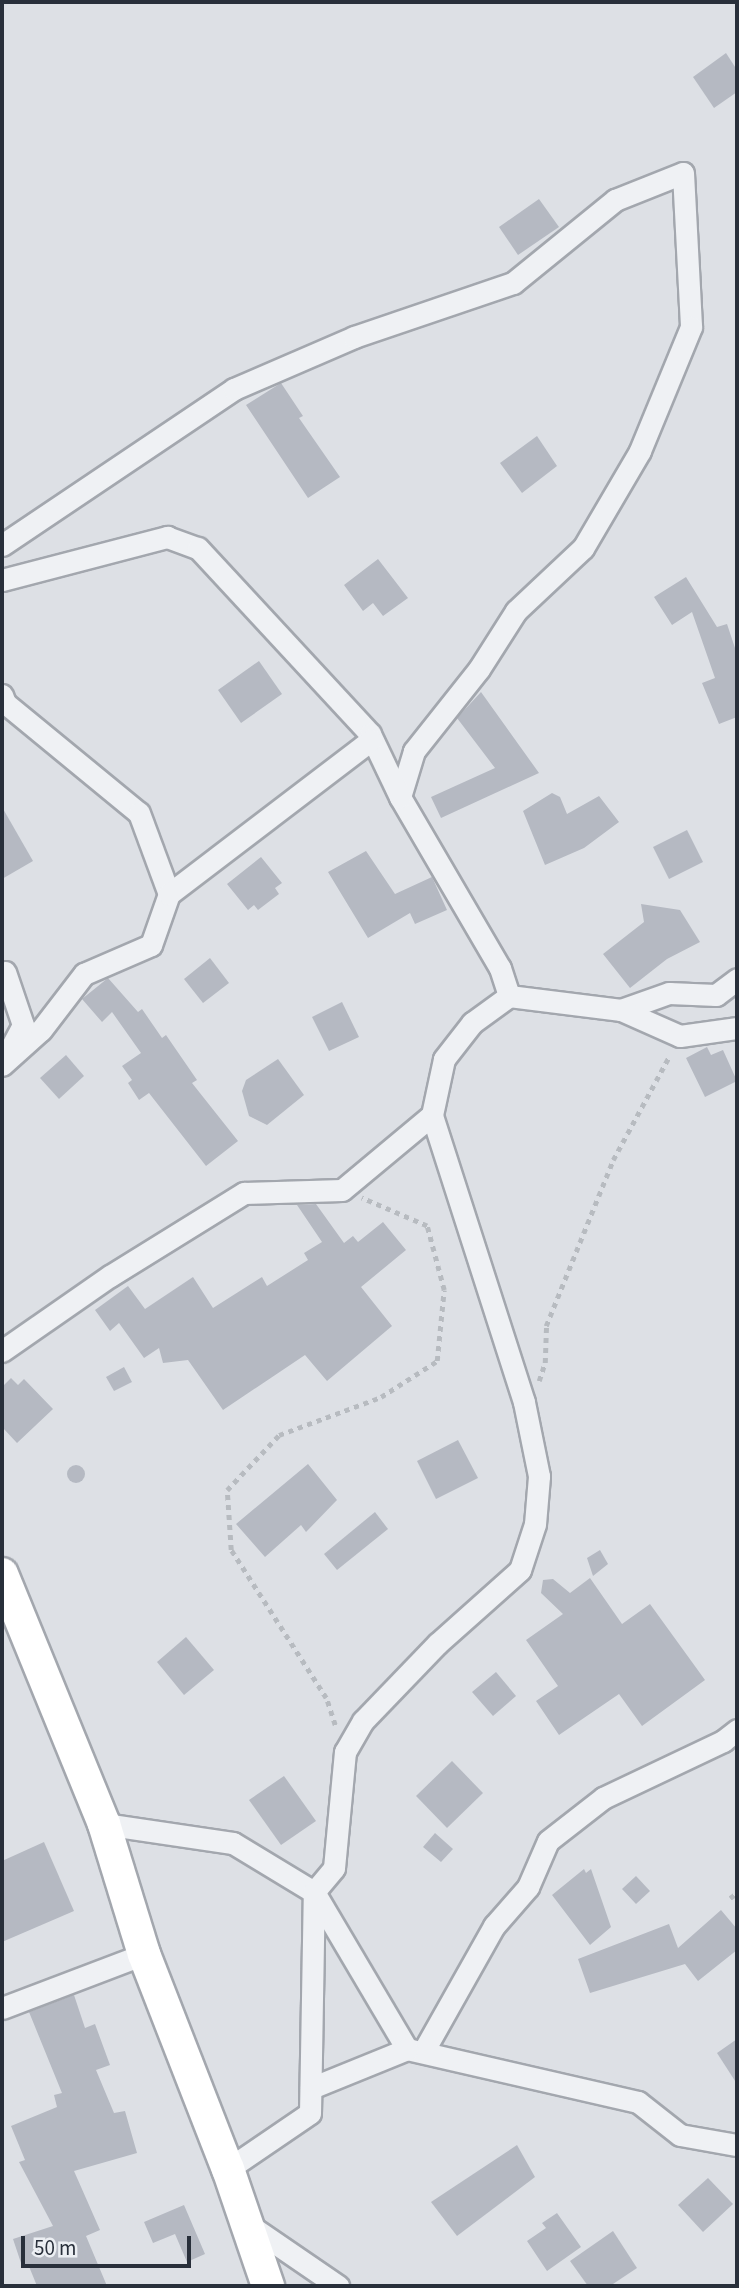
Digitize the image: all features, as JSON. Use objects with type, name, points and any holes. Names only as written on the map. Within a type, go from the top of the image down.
[{"type":"main road","points":[[2,1574],[104,1824],[144,1954],[228,2169],[268,2286]]},
{"type":"street","points":[[2,545],[234,388],[354,337],[513,283],[615,200],[683,173],[691,327],[640,451],[583,548],[516,611],[479,669],[414,751],[400,797]]},
{"type":"street","points":[[2,580],[167,537],[198,548],[370,734],[400,797],[500,968],[509,996]]},
{"type":"street","points":[[2,695],[5,703],[139,813],[169,894]]},
{"type":"street","points":[[2,1065],[41,1030],[84,974],[151,945],[169,894],[371,740]]},
{"type":"street","points":[[2,1065],[23,1025],[5,972]]},
{"type":"street","points":[[621,1010],[669,993],[716,995],[737,979]]},
{"type":"street","points":[[228,2169],[310,2113],[314,1892],[334,1868],[345,1752],[363,1721],[428,1653],[520,1570],[535,1524],[539,1476],[524,1402],[432,1115],[444,1059],[471,1023],[509,996],[621,1010],[680,1037],[737,1028]]},
{"type":"street","points":[[2,1351],[110,1276],[244,1193],[342,1189],[432,1115]]},
{"type":"street","points":[[415,2051],[494,1926],[528,1888],[548,1841],[603,1798],[723,1741],[737,1730]]},
{"type":"street","points":[[104,1824],[233,1843],[314,1892],[415,2051]]},
{"type":"street","points":[[2,2008],[144,1954]]},
{"type":"street","points":[[311,2088],[415,2051],[638,2102],[680,2135],[737,2145]]},
{"type":"street","points":[[244,2222],[338,2286]]},
{"type":"path","points":[[524,1402],[534,1399],[545,1363],[546,1326],[613,1160],[680,1037]]},
{"type":"path","points":[[342,1189],[427,1226],[444,1290],[437,1360],[381,1397],[279,1435],[227,1490],[231,1550],[326,1698],[345,1752]]},
{"type":"path","points":[[730,1898],[737,1893]]},
{"type":"building","points":[[726,53],[737,70],[737,92],[714,108],[693,77]]},
{"type":"building","points":[[539,199],[559,227],[518,255],[499,227]]},
{"type":"building","points":[[281,383],[303,416],[299,418],[340,477],[308,498],[246,405]]},
{"type":"building","points":[[537,436],[557,466],[522,493],[500,463]]},
{"type":"building","points":[[378,559],[408,598],[383,616],[373,603],[363,611],[344,585]]},
{"type":"building","points":[[686,577],[717,627],[727,624],[737,654],[737,717],[719,724],[702,683],[715,678],[692,612],[672,625],[654,597]]},
{"type":"building","points":[[259,661],[282,694],[241,723],[218,690]]},
{"type":"building","points":[[481,692],[539,773],[441,818],[431,797],[495,768],[457,718]]},
{"type":"building","points":[[552,793],[560,797],[567,814],[599,796],[619,822],[584,848],[545,865],[523,811]]},
{"type":"building","points":[[2,807],[33,861],[2,879]]},
{"type":"building","points":[[687,830],[703,862],[669,879],[653,847]]},
{"type":"building","points":[[366,851],[395,894],[432,877],[447,910],[415,924],[410,913],[368,938],[328,872]]},
{"type":"building","points":[[261,857],[282,883],[275,888],[279,894],[258,910],[254,905],[248,910],[227,884]]},
{"type":"building","points":[[641,904],[680,910],[700,942],[667,959],[630,988],[603,954],[644,922]]},
{"type":"building","points":[[210,958],[229,983],[203,1003],[184,979]]},
{"type":"building","points":[[108,978],[138,1012],[142,1009],[162,1038],[166,1035],[197,1080],[192,1083],[238,1141],[206,1166],[149,1093],[139,1100],[128,1083],[132,1080],[122,1066],[141,1053],[112,1012],[102,1022],[82,999]]},
{"type":"building","points":[[342,1002],[359,1037],[329,1051],[312,1017]]},
{"type":"building","points":[[707,1047],[711,1055],[723,1050],[737,1081],[705,1097],[686,1058]]},
{"type":"building","points":[[66,1055],[84,1076],[59,1099],[40,1078]]},
{"type":"building","points":[[278,1059],[304,1095],[267,1125],[249,1116],[242,1091],[246,1080]]},
{"type":"building","points":[[316,1204],[344,1243],[353,1236],[358,1242],[383,1222],[406,1250],[361,1287],[392,1326],[327,1381],[305,1355],[223,1410],[188,1360],[163,1363],[159,1348],[144,1358],[119,1323],[110,1331],[95,1310],[128,1286],[145,1309],[193,1277],[213,1308],[262,1277],[267,1286],[308,1260],[304,1253],[322,1242],[297,1205]]},
{"type":"building","points":[[124,1367],[132,1382],[114,1391],[106,1377]]},
{"type":"building","points":[[11,1378],[18,1385],[24,1379],[53,1409],[17,1443],[2,1427],[2,1387]]},
{"type":"building","points":[[458,1440],[478,1478],[436,1499],[417,1461]]},
{"type":"building","points":[[308,1464],[337,1500],[306,1532],[301,1525],[265,1557],[236,1524]]},
{"type":"building","points":[[76,1465],[82,1468],[85,1474],[82,1480],[76,1483],[70,1480],[67,1474],[70,1468]]},
{"type":"building","points":[[375,1512],[388,1529],[337,1570],[324,1554]]},
{"type":"building","points":[[600,1550],[608,1564],[593,1576],[587,1558]]},
{"type":"building","points":[[590,1578],[622,1624],[650,1604],[705,1680],[642,1726],[619,1694],[559,1735],[536,1701],[558,1686],[526,1640],[563,1614],[541,1593],[543,1580],[553,1579],[570,1593]]},
{"type":"building","points":[[186,1637],[214,1670],[184,1695],[157,1662]]},
{"type":"building","points":[[496,1672],[516,1696],[493,1716],[472,1692]]},
{"type":"building","points":[[452,1761],[483,1793],[447,1828],[416,1796]]},
{"type":"building","points":[[284,1776],[316,1821],[281,1845],[249,1800]]},
{"type":"building","points":[[435,1833],[453,1849],[441,1862],[423,1847]]},
{"type":"building","points":[[44,1842],[74,1911],[2,1942],[2,1861]]},
{"type":"building","points":[[584,1869],[586,1873],[591,1869],[611,1927],[590,1945],[552,1895]]},
{"type":"building","points":[[636,1876],[650,1891],[636,1904],[622,1889]]},
{"type":"building","points":[[721,1910],[737,1929],[737,1950],[698,1981],[685,1964],[590,1993],[578,1959],[669,1924],[678,1948]]},
{"type":"building","points":[[74,1995],[85,2028],[95,2024],[110,2065],[96,2070],[114,2113],[125,2111],[137,2153],[74,2171],[100,2230],[86,2236],[107,2286],[37,2286],[28,2264],[22,2266],[13,2239],[53,2226],[19,2162],[25,2160],[11,2126],[57,2107],[54,2095],[62,2093],[29,2012]]},
{"type":"building","points":[[737,2039],[737,2084],[717,2053]]},
{"type":"building","points":[[517,2145],[535,2177],[457,2236],[431,2202]]},
{"type":"building","points":[[708,2178],[733,2204],[703,2232],[678,2205]]},
{"type":"building","points":[[184,2205],[205,2254],[187,2262],[175,2234],[153,2243],[144,2222]]},
{"type":"building","points":[[557,2213],[581,2247],[547,2271],[527,2241],[546,2228],[542,2223]]},
{"type":"building","points":[[613,2231],[637,2268],[610,2286],[588,2286],[570,2261]]}]
